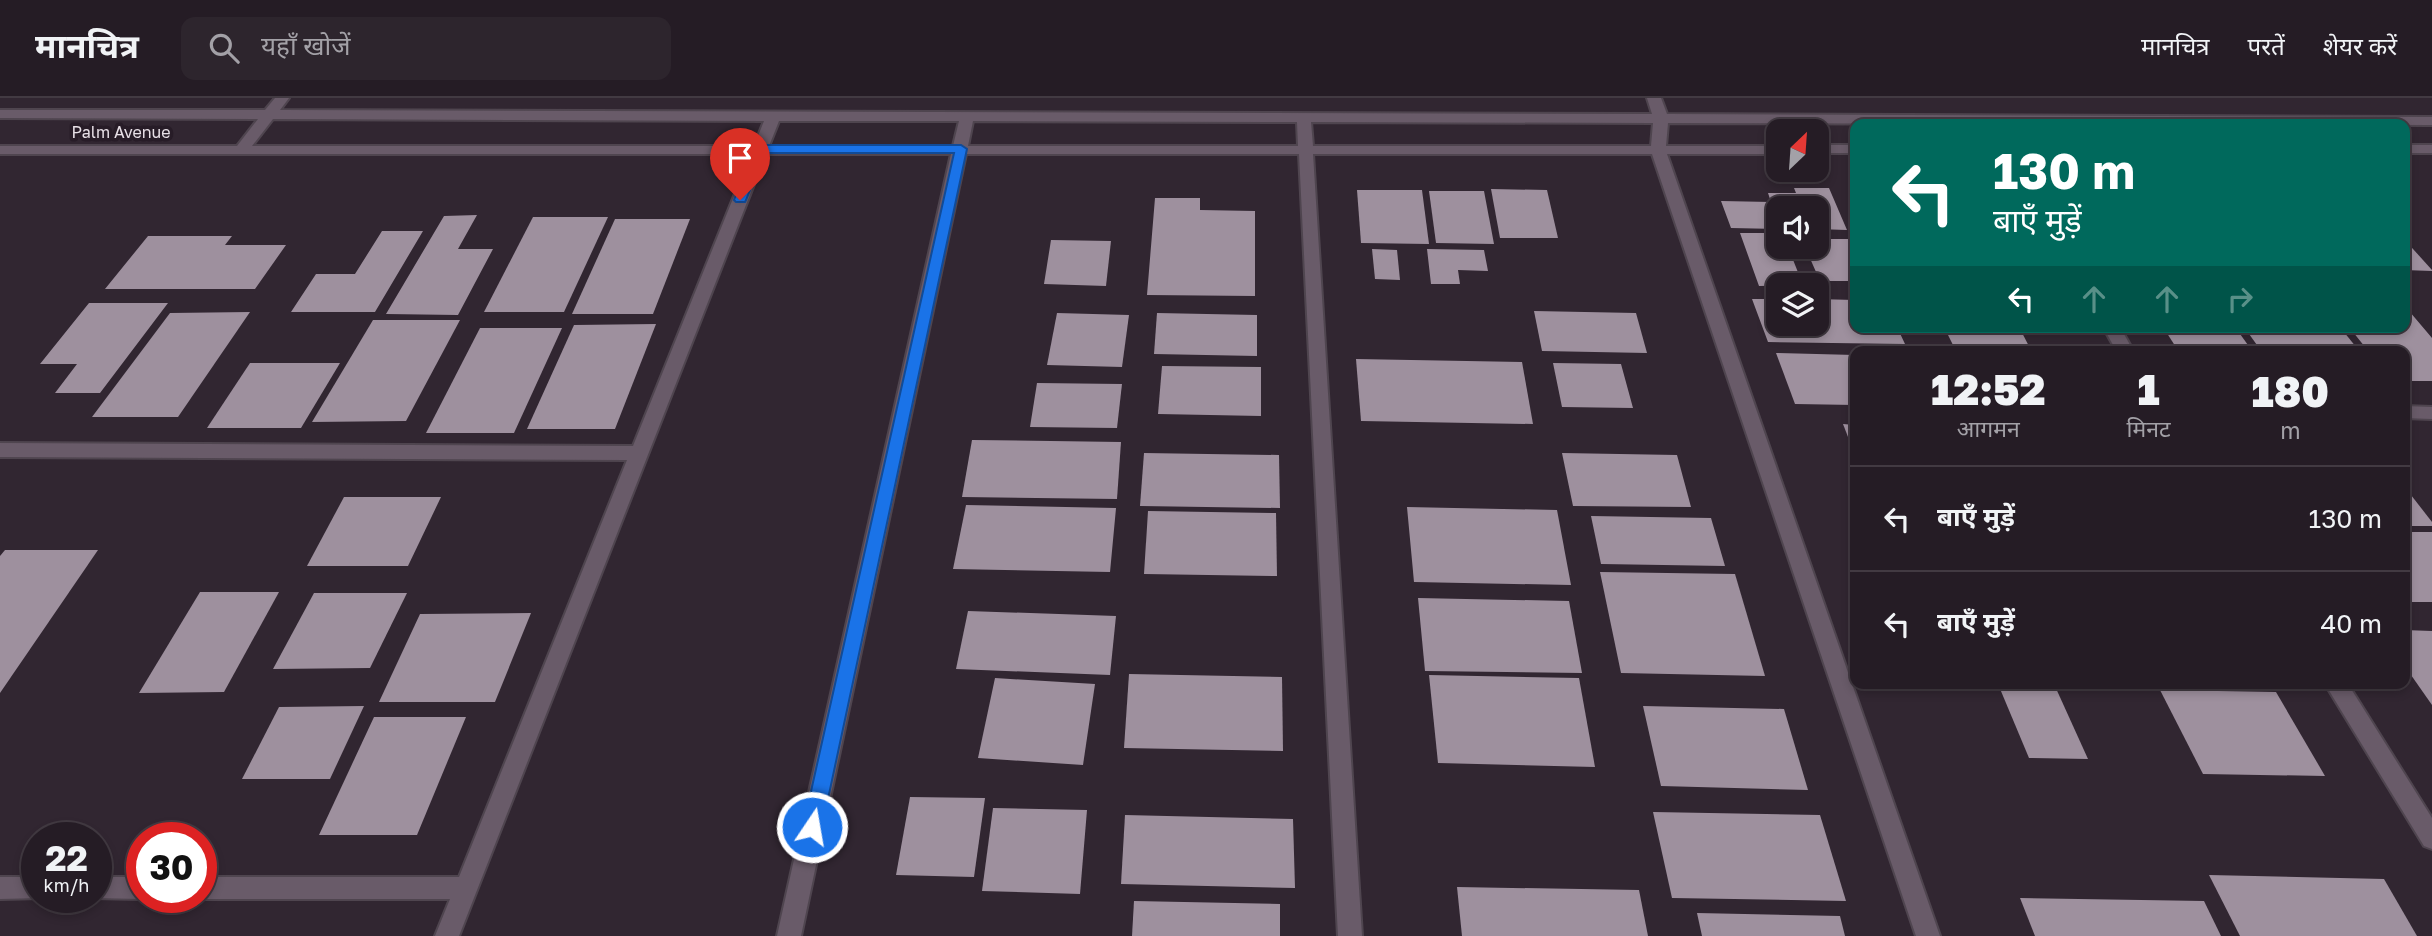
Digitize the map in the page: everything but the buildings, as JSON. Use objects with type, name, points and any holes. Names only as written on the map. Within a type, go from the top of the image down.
[{"type":"street","points":[[241,150],[282,98]]},
{"type":"street","points":[[1654,98],[1661,119],[1658,150],[1928,936]]},
{"type":"street","name":"Palm Avenue","points":[[0,114],[1850,121]]},
{"type":"street","points":[[447,936],[773,117]]},
{"type":"street","points":[[789,936],[967,117]]},
{"type":"street","points":[[1304,118],[1350,936]]},
{"type":"street","name":"Palm Avenue","points":[[2410,121],[2432,121]]},
{"type":"street","name":"Palm Avenue","points":[[0,150],[1766,149]]},
{"type":"street","points":[[1829,149],[1850,149]]},
{"type":"street","points":[[2410,149],[2432,149]]},
{"type":"street","points":[[2410,412],[2432,413]]},
{"type":"street","points":[[0,450],[639,453]]},
{"type":"street","points":[[2339,689],[2432,838]]},
{"type":"street","points":[[0,888],[21,888]]},
{"type":"street","points":[[217,888],[466,888]]},
{"type":"route","points":[[740,200],[760,149],[961,149],[812,827]]}]
